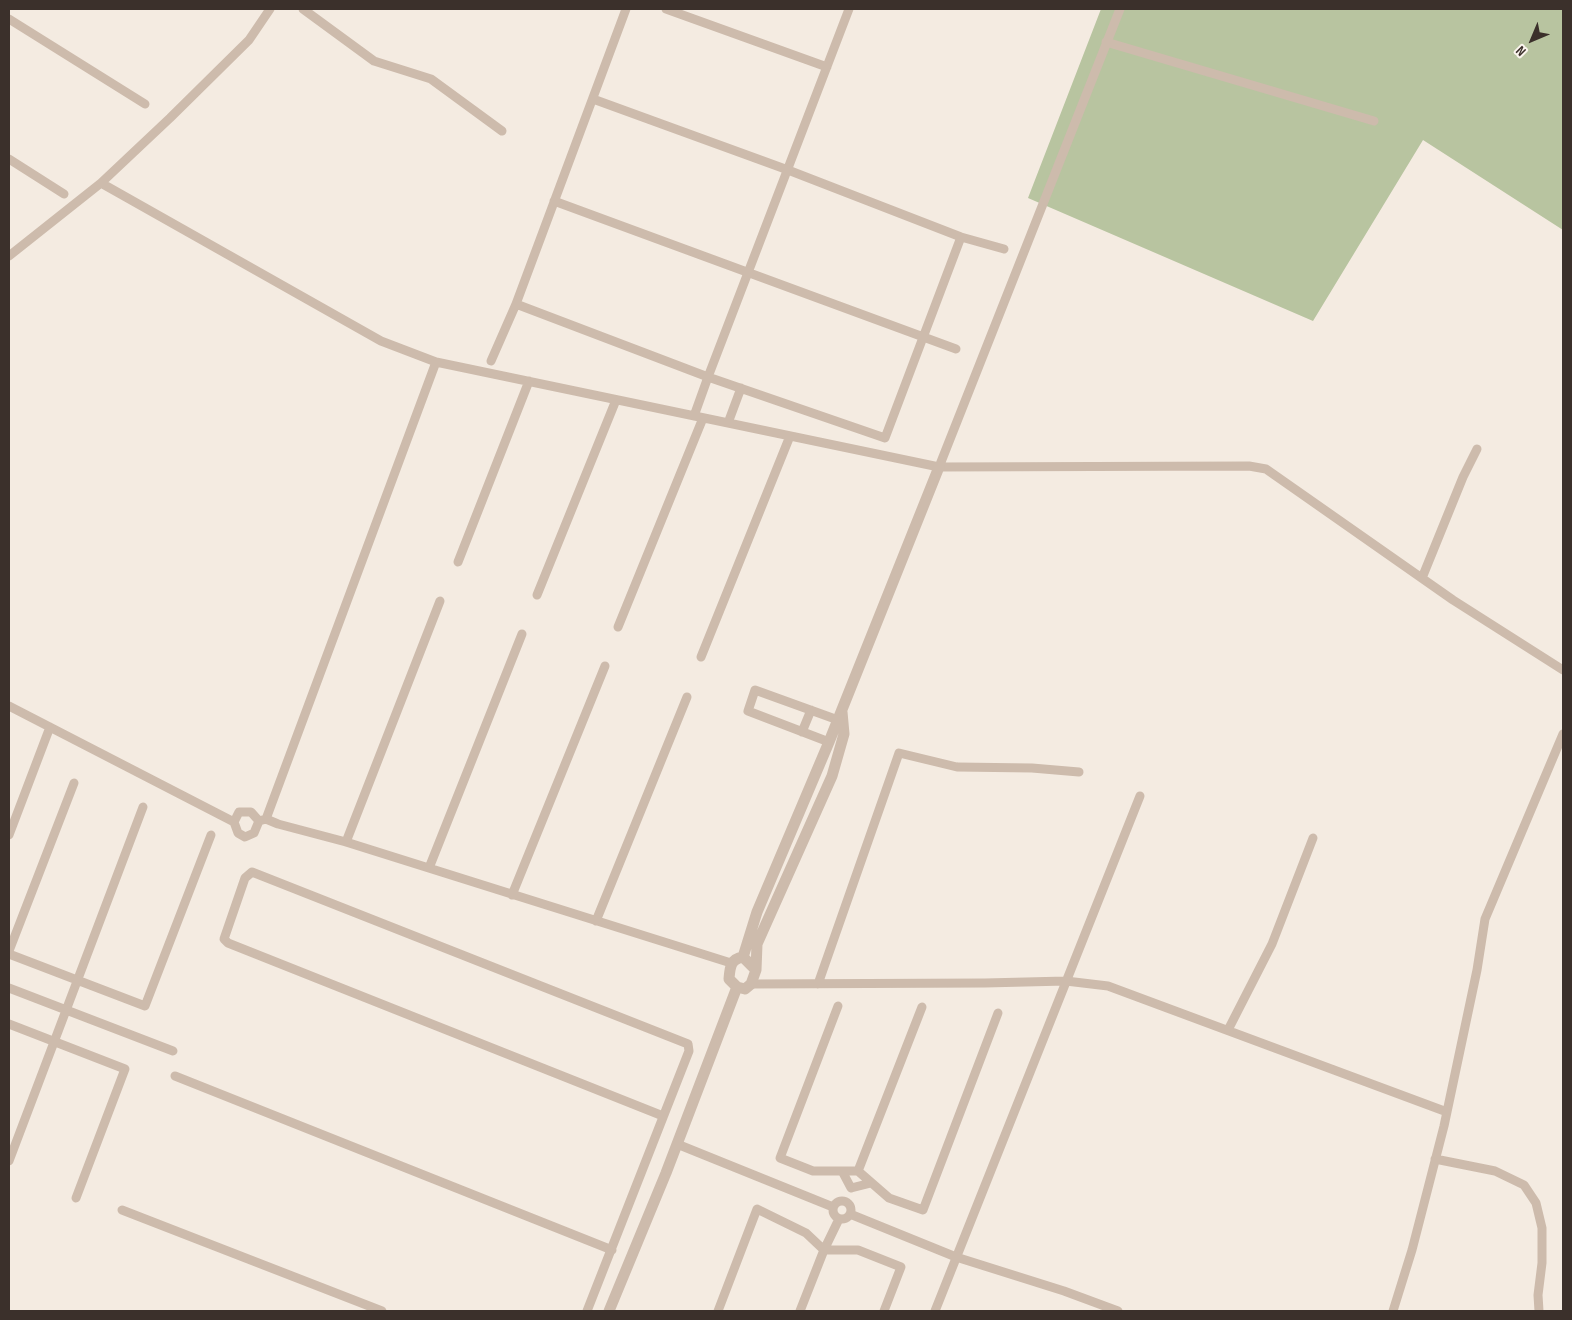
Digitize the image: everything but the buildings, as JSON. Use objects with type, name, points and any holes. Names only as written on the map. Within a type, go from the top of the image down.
[{"type":"street","points":[[9,256],[101,183],[170,118],[249,40],[270,9]]},
{"type":"street","points":[[303,9],[374,61],[431,79],[502,131]]},
{"type":"street","points":[[491,361],[516,304],[626,9]]},
{"type":"street","points":[[666,9],[827,67]]},
{"type":"street","points":[[618,627],[699,417],[708,378],[849,9]]},
{"type":"street","points":[[743,957],[757,912],[840,715],[1120,9]]},
{"type":"street","points":[[9,19],[145,104]]},
{"type":"street","points":[[1106,42],[1374,121]]},
{"type":"street","points":[[593,99],[788,170],[960,237],[1004,249]]},
{"type":"street","points":[[9,159],[64,194]]},
{"type":"street","points":[[101,183],[381,341],[436,362],[938,467],[1249,466],[1266,469],[1453,600],[1563,670]]},
{"type":"street","points":[[554,201],[956,349]]},
{"type":"street","points":[[516,304],[708,378],[885,438],[960,237]]},
{"type":"street","points":[[9,706],[234,822],[238,833],[245,837],[254,833],[263,820],[436,362]]},
{"type":"street","points":[[458,562],[529,381]]},
{"type":"street","points":[[728,423],[741,388]]},
{"type":"street","points":[[537,596],[616,400]]},
{"type":"street","points":[[701,657],[790,436]]},
{"type":"street","points":[[1422,578],[1462,477],[1477,449]]},
{"type":"street","points":[[346,842],[440,601]]},
{"type":"street","points":[[429,868],[522,634]]},
{"type":"street","points":[[512,895],[605,666]]},
{"type":"street","points":[[829,742],[748,711],[755,690],[811,710],[840,715]]},
{"type":"street","points":[[596,921],[686,697]]},
{"type":"street","points":[[802,732],[811,710]]},
{"type":"street","points":[[743,957],[736,958],[731,963],[729,979],[737,987],[745,989],[751,984],[756,970],[757,944],[832,776],[844,734],[840,715]]},
{"type":"street","points":[[9,835],[50,727]]},
{"type":"street","points":[[1393,1311],[1412,1250],[1447,1112],[1485,919],[1563,734]]},
{"type":"street","points":[[818,984],[899,753],[957,768],[1032,768],[1079,772]]},
{"type":"street","points":[[74,783],[9,953],[145,1006],[211,835]]},
{"type":"street","points":[[935,1311],[1140,796]]},
{"type":"street","points":[[9,1161],[142,808]]},
{"type":"street","points":[[234,822],[240,812],[252,812],[263,820],[346,842],[731,963]]},
{"type":"street","points":[[1228,1030],[1272,944],[1313,838]]},
{"type":"street","points":[[587,1311],[689,1051],[688,1044],[252,872],[245,878],[224,939],[228,944],[663,1116]]},
{"type":"street","points":[[743,957],[756,970]]},
{"type":"street","points":[[751,984],[1066,981],[1108,986],[1447,1112]]},
{"type":"street","points":[[610,1311],[737,987]]},
{"type":"street","points":[[9,988],[173,1050]]},
{"type":"street","points":[[838,1006],[780,1158],[813,1171],[858,1171],[889,1198],[923,1210],[998,1013]]},
{"type":"street","points":[[858,1171],[922,1007]]},
{"type":"street","points":[[9,1024],[125,1069],[76,1198]]},
{"type":"street","points":[[175,1076],[612,1250]]},
{"type":"street","points":[[677,1144],[833,1207]]},
{"type":"street","points":[[1435,1159],[1495,1171],[1524,1185],[1536,1203],[1542,1228],[1542,1263],[1538,1295],[1539,1311]]},
{"type":"street","points":[[842,1171],[851,1188]]},
{"type":"street","points":[[851,1188],[871,1183]]},
{"type":"street","points":[[845,1202],[851,1188]]},
{"type":"street","points":[[833,1207],[840,1201],[845,1202],[851,1209],[848,1218],[839,1219]]},
{"type":"street","points":[[833,1207],[833,1212],[839,1219]]},
{"type":"street","points":[[718,1311],[757,1209],[806,1233],[824,1250],[858,1250],[901,1267],[884,1311]]},
{"type":"street","points":[[122,1210],[382,1311]]},
{"type":"street","points":[[850,1214],[956,1257],[1064,1291],[1118,1311]]},
{"type":"street","points":[[800,1311],[824,1250],[839,1219]]},
{"type":"green space","points":[[1101,9],[1563,9],[1563,230],[1423,140],[1313,321],[1028,198]]}]
